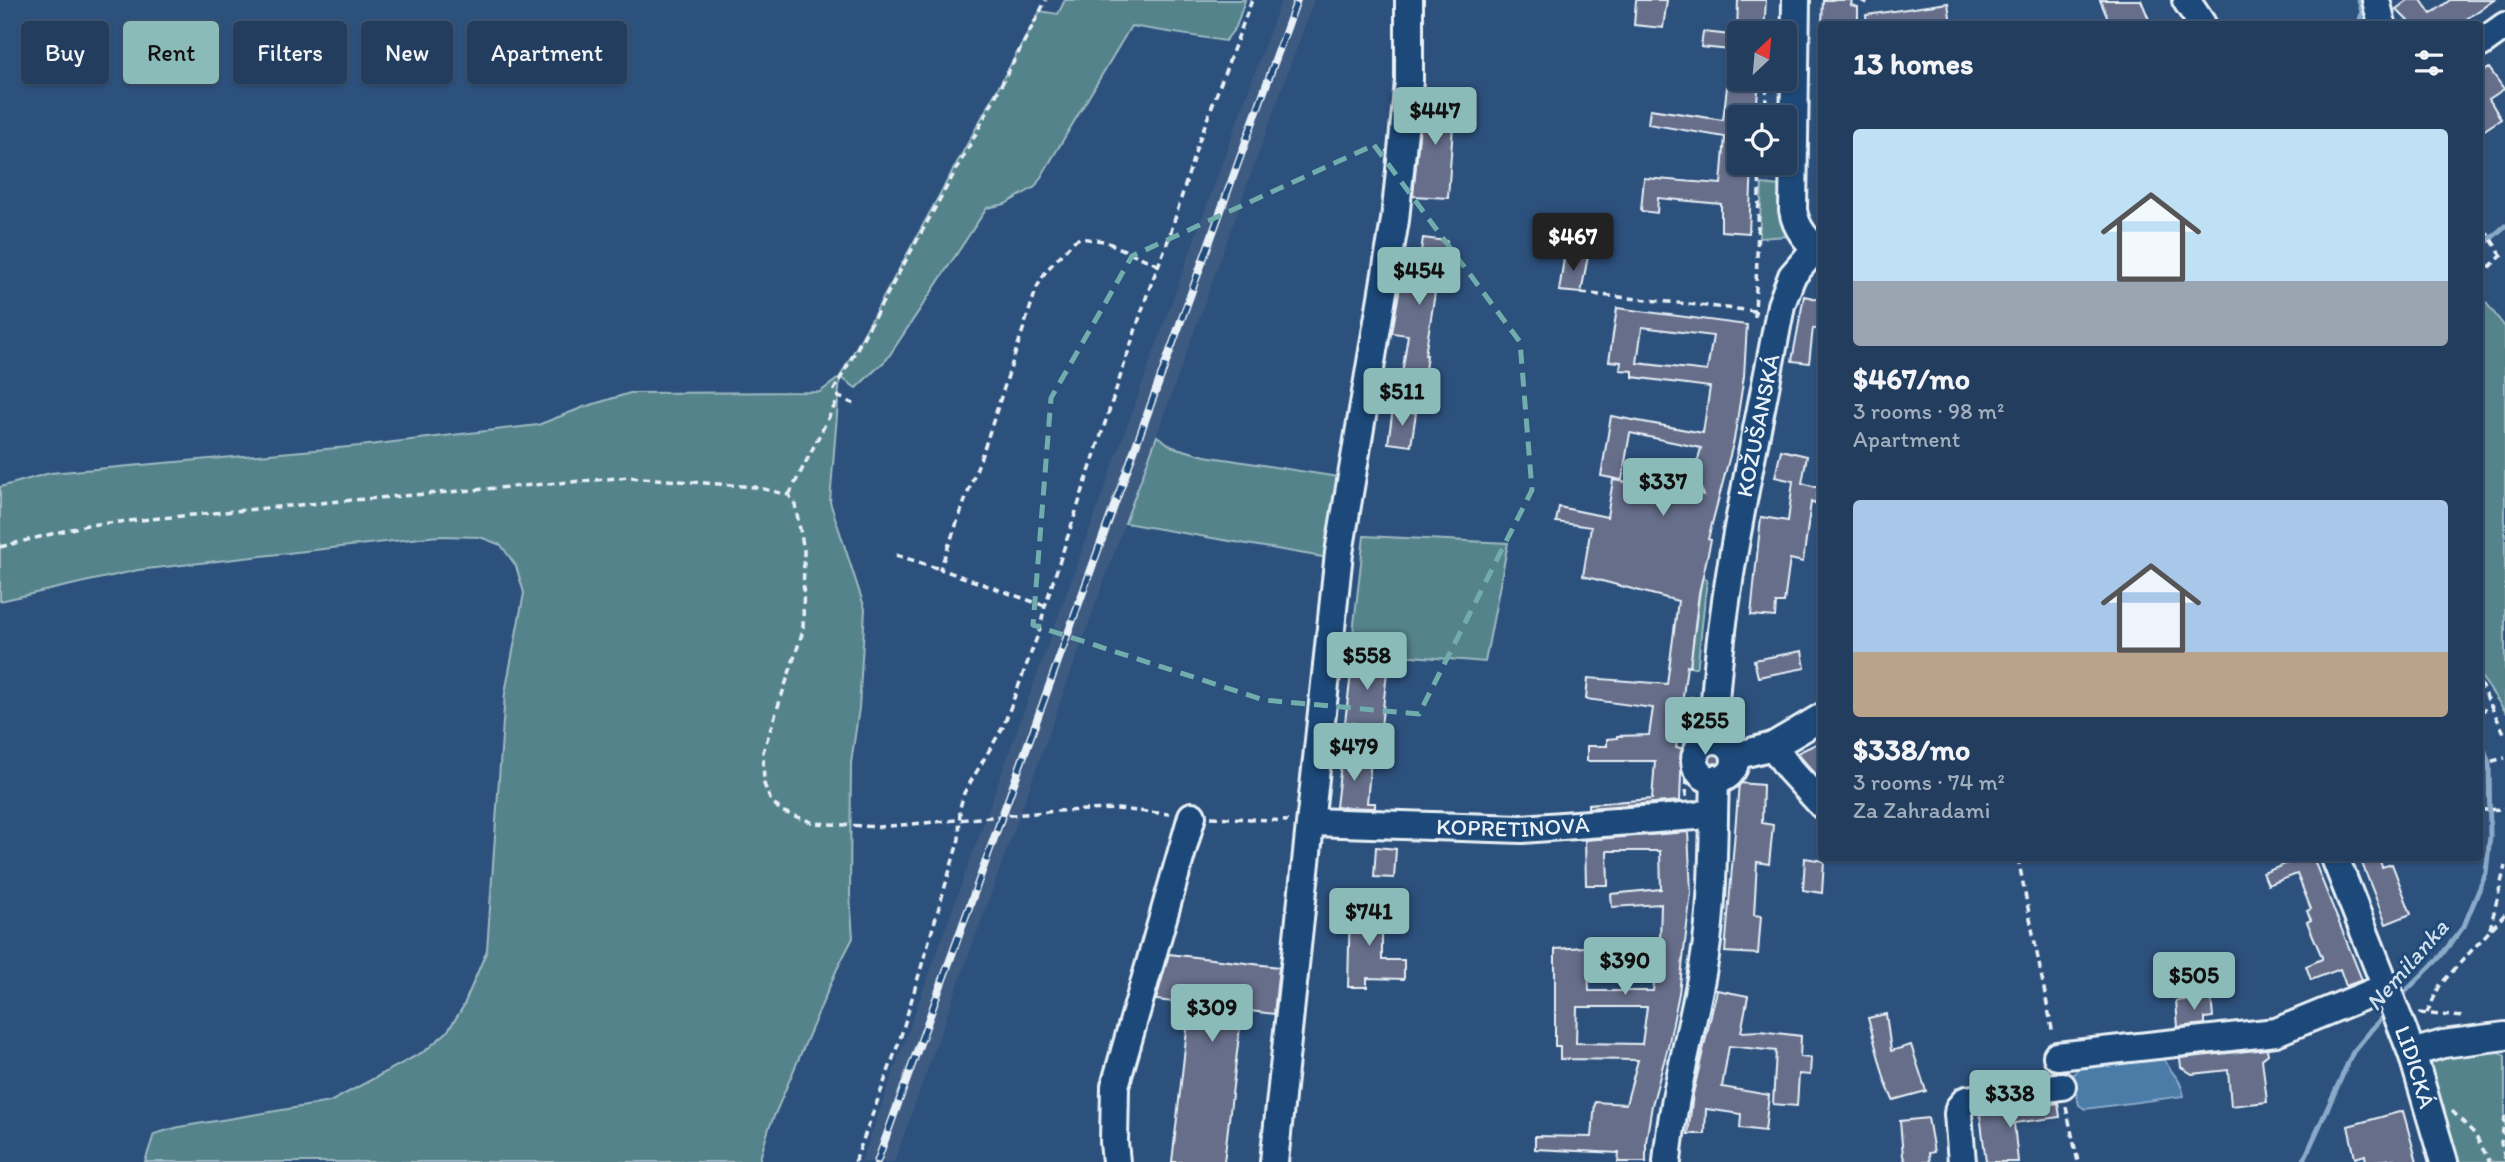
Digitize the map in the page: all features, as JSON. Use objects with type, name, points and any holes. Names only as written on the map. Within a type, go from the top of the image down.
[{"type":"street","points":[[1274,1162],[1339,553],[1395,220],[1409,81],[1409,0]]},
{"type":"street","points":[[1796,0],[1792,205],[1794,220],[1799,229],[1818,250]]},
{"type":"street","points":[[2186,0],[2200,21]]},
{"type":"street","points":[[2376,0],[2381,21]]},
{"type":"street","points":[[2483,42],[2505,26]]},
{"type":"street","name":"KOŽUŠANSKÁ","points":[[1713,739],[1714,700],[1734,552],[1781,305],[1792,276],[1818,252]]},
{"type":"street","points":[[1734,756],[1773,746],[1818,719]]},
{"type":"street","points":[[1713,739],[1729,746],[1734,756],[1735,762],[1730,772],[1714,779],[1702,775],[1695,757],[1701,745],[1713,739]]},
{"type":"street","points":[[1773,746],[1790,771],[1818,802]]},
{"type":"street","points":[[1667,1162],[1672,1114],[1705,955],[1710,908],[1714,779]]},
{"type":"street","name":"KOPRETINOVÁ","points":[[1312,822],[1522,829],[1688,817],[1713,812]]},
{"type":"street","points":[[1116,1162],[1115,1086],[1192,816]]},
{"type":"street","name":"LIDICKÁ","points":[[2336,861],[2387,988],[2405,1014],[2412,1053],[2444,1162]]},
{"type":"street","points":[[2057,1056],[2276,1032],[2387,988]]},
{"type":"street","points":[[2412,1053],[2443,1044],[2505,1036]]},
{"type":"street","points":[[1962,1162],[1958,1114],[1960,1105],[1966,1100],[2062,1086]]},
{"type":"path","points":[[854,404],[839,397],[834,390],[971,143],[1046,0]]},
{"type":"path","points":[[856,1162],[901,1039],[959,839],[964,793],[1003,727],[1039,632],[1045,606],[1198,146],[1252,0]]},
{"type":"path","points":[[1861,0],[1868,5]]},
{"type":"path","points":[[2483,272],[2503,254],[2485,230]]},
{"type":"path","points":[[940,569],[979,464],[1041,277],[1074,241],[1080,238],[1104,241],[1158,265]]},
{"type":"path","points":[[1581,293],[1755,311]]},
{"type":"path","points":[[789,495],[839,397]]},
{"type":"path","points":[[0,547],[87,525],[344,500],[630,477],[755,487],[789,495],[794,504],[804,550],[803,631],[762,752],[764,784],[770,799],[781,811],[814,823],[879,827],[1057,811],[1117,809],[1312,822]]},
{"type":"path","points":[[896,555],[1045,606]]},
{"type":"path","points":[[2483,689],[2505,735]]},
{"type":"path","points":[[2483,711],[2491,705]]},
{"type":"path","points":[[2483,763],[2505,758]]},
{"type":"path","points":[[2483,810],[2505,808]]},
{"type":"path","points":[[2019,861],[2057,1056]]},
{"type":"path","points":[[2489,931],[2505,866]]},
{"type":"path","points":[[2426,1014],[2440,985],[2505,914]]},
{"type":"path","points":[[2405,1014],[2466,1017]]},
{"type":"path","points":[[2062,1086],[2078,1162]]},
{"type":"path","points":[[2447,1107],[2474,1133],[2490,1162]]},
{"type":"path","points":[[2505,1116],[2501,1143],[2505,1159]]},
{"type":"highlighted area","points":[[1374,145],[1520,342],[1532,490],[1419,714],[1264,700],[1033,625],[1051,398],[1132,256]]},
{"type":"shaded area","points":[[1281,0],[1314,0],[894,1162],[861,1162]]},
{"type":"shaded area","points":[[2163,1056],[2184,1096],[2085,1109],[2079,1105],[2072,1078],[2080,1066]]},
{"type":"green space","points":[[1065,0],[1245,0],[1236,27],[1225,41],[1131,26],[1035,187],[1005,204],[987,208],[887,359],[856,388],[840,377],[1040,11],[1058,14]]},
{"type":"green space","points":[[1762,184],[1780,186],[1781,213],[1788,236],[1759,238]]},
{"type":"green space","points":[[2483,299],[2505,327],[2505,711],[2483,679]]},
{"type":"green space","points":[[840,377],[830,502],[865,609],[859,708],[851,763],[850,895],[853,938],[769,1128],[759,1162],[145,1162],[154,1134],[179,1127],[330,1102],[425,1051],[447,1032],[463,1007],[487,950],[505,693],[524,593],[516,566],[501,545],[480,537],[438,536],[138,570],[0,601],[0,487],[50,473],[360,446],[538,425],[630,393],[820,392]]},
{"type":"green space","points":[[1157,436],[1173,447],[1205,456],[1345,478],[1334,559],[1125,523]]},
{"type":"green space","points":[[1364,536],[1508,543],[1485,662],[1351,651]]},
{"type":"green space","points":[[1702,578],[1707,579],[1698,662],[1696,667],[1690,667]]},
{"type":"green space","points":[[2490,1047],[2505,1056],[2505,1162],[2454,1162],[2430,1068],[2434,1058]]},
{"type":"building","points":[[1636,0],[1667,0],[1663,28],[1634,25]]},
{"type":"building","points":[[1738,0],[1766,0],[1765,21],[1737,21]]},
{"type":"building","points":[[1823,0],[1852,0],[1851,5],[1858,7],[1858,21],[1822,21]]},
{"type":"building","points":[[2100,0],[2141,0],[2150,21],[2109,21]]},
{"type":"building","points":[[2408,0],[2421,0],[2431,14],[2450,0],[2494,0],[2463,21],[2408,21],[2396,9]]},
{"type":"building","points":[[1948,3],[1951,21],[1867,21],[1866,15]]},
{"type":"building","points":[[1703,32],[1727,35],[1727,50],[1701,47]]},
{"type":"building","points":[[2489,68],[2504,89],[2489,99],[2501,119],[2483,131],[2483,72]]},
{"type":"building","points":[[1727,87],[1727,91],[1758,91],[1757,105],[1727,105],[1727,175],[1751,175],[1749,233],[1721,231],[1721,204],[1658,198],[1657,213],[1641,211],[1644,178],[1721,184],[1725,137],[1648,124],[1650,109],[1723,120]]},
{"type":"building","points":[[1423,95],[1455,97],[1448,198],[1413,196]]},
{"type":"building","points":[[1423,238],[1447,241],[1443,269],[1439,268],[1425,355],[1424,378],[1402,374],[1408,335],[1392,333],[1401,281],[1416,283]]},
{"type":"building","points":[[1565,252],[1588,256],[1581,293],[1559,291]]},
{"type":"building","points":[[1804,296],[1818,299],[1818,330],[1813,328],[1809,363],[1792,361]]},
{"type":"building","points":[[1617,308],[1747,325],[1744,376],[1734,440],[1708,539],[1711,540],[1699,593],[1690,667],[1687,666],[1676,748],[1682,748],[1680,801],[1588,808],[1588,804],[1652,799],[1655,761],[1587,761],[1587,746],[1607,746],[1607,739],[1617,736],[1649,735],[1653,708],[1586,699],[1588,678],[1667,684],[1678,601],[1583,576],[1591,527],[1556,522],[1559,507],[1607,517],[1613,480],[1704,495],[1694,475],[1701,448],[1630,433],[1622,480],[1601,476],[1611,416],[1703,433],[1710,387],[1633,377],[1633,371],[1620,370],[1621,362],[1609,361]],"holes":[[[1642,327],[1713,336],[1707,371],[1637,363]]]},
{"type":"building","points":[[1393,409],[1416,413],[1411,446],[1388,443]]},
{"type":"building","points":[[1781,450],[1807,456],[1802,483],[1818,488],[1818,492],[1815,504],[1811,502],[1803,562],[1790,559],[1784,603],[1776,603],[1775,617],[1751,615],[1761,517],[1788,521],[1793,481],[1775,477]]},
{"type":"building","points":[[1802,651],[1805,668],[1758,677],[1754,660]]},
{"type":"building","points":[[1353,658],[1388,662],[1381,727],[1345,722]]},
{"type":"building","points":[[1818,743],[1818,777],[1797,753]]},
{"type":"building","points":[[1685,748],[1701,749],[1711,755],[1720,753],[1723,765],[1715,763],[1704,768]]},
{"type":"building","points":[[1342,755],[1371,758],[1367,803],[1375,803],[1375,808],[1336,807]]},
{"type":"building","points":[[1739,783],[1763,785],[1762,823],[1773,825],[1769,864],[1757,862],[1754,915],[1761,916],[1758,954],[1725,952]]},
{"type":"building","points":[[1688,832],[1691,892],[1679,993],[1652,1105],[1646,1162],[1618,1162],[1619,1153],[1535,1149],[1535,1136],[1592,1137],[1595,1102],[1626,1104],[1638,1060],[1560,1059],[1560,1046],[1555,1046],[1555,949],[1660,942],[1661,904],[1612,907],[1611,894],[1661,889],[1660,851],[1607,851],[1608,885],[1586,885],[1585,840]],"holes":[[[1657,957],[1653,991],[1589,991],[1588,962]],[[1577,1007],[1647,1007],[1642,1044],[1576,1043]]]},
{"type":"building","points":[[1376,847],[1396,849],[1394,878],[1374,877]]},
{"type":"building","points":[[1805,858],[1824,861],[1822,893],[1803,890]]},
{"type":"building","points":[[2293,861],[2314,861],[2362,980],[2346,986],[2340,969],[2311,980],[2306,966],[2322,957],[2307,922],[2311,920],[2307,911],[2311,909],[2297,874],[2268,885],[2263,873]]},
{"type":"building","points":[[2361,861],[2380,861],[2382,867],[2392,864],[2411,914],[2386,924]]},
{"type":"building","points":[[1350,905],[1382,905],[1382,960],[1404,960],[1404,979],[1367,978],[1367,987],[1348,987]]},
{"type":"building","points":[[1169,954],[1279,967],[1274,1014],[1242,1010],[1224,1162],[1172,1162],[1190,1004],[1156,1000]]},
{"type":"building","points":[[1717,990],[1748,996],[1741,1032],[1760,1031],[1801,1036],[1800,1057],[1811,1058],[1810,1075],[1799,1074],[1797,1106],[1773,1104],[1776,1051],[1729,1046],[1722,1087],[1769,1095],[1765,1131],[1740,1128],[1741,1114],[1706,1109],[1705,1134],[1688,1134],[1693,1094]]},
{"type":"building","points":[[2211,997],[2213,1017],[2205,1018],[2205,1024],[2178,1027],[2176,1001]]},
{"type":"building","points":[[1886,1014],[1891,1051],[1911,1045],[1926,1091],[1893,1100],[1885,1081],[1868,1018]]},
{"type":"building","points":[[2267,1049],[2268,1054],[2262,1059],[2267,1102],[2231,1106],[2228,1070],[2192,1074],[2181,1067],[2180,1058]]},
{"type":"building","points":[[2058,1103],[2060,1117],[2014,1123],[2018,1162],[1986,1162],[1980,1114]]},
{"type":"building","points":[[2403,1111],[2417,1162],[2395,1162],[2394,1159],[2366,1162],[2365,1155],[2355,1158],[2348,1126]]},
{"type":"building","points":[[1928,1118],[1934,1152],[1929,1153],[1930,1162],[1906,1162],[1900,1121]]},
{"type":"waterway","name":"Nemilanka","points":[[2359,0],[2362,12],[2360,21]]},
{"type":"waterway","points":[[2483,245],[2505,226]]},
{"type":"waterway","name":"Nemilanka","points":[[2398,999],[2439,958],[2464,926],[2486,873],[2490,836],[2489,764],[2483,745]]},
{"type":"waterway","name":"Nemilanka","points":[[2303,1162],[2353,1052],[2387,1011]]},
{"type":"railway","points":[[877,1162],[1297,0]]}]
